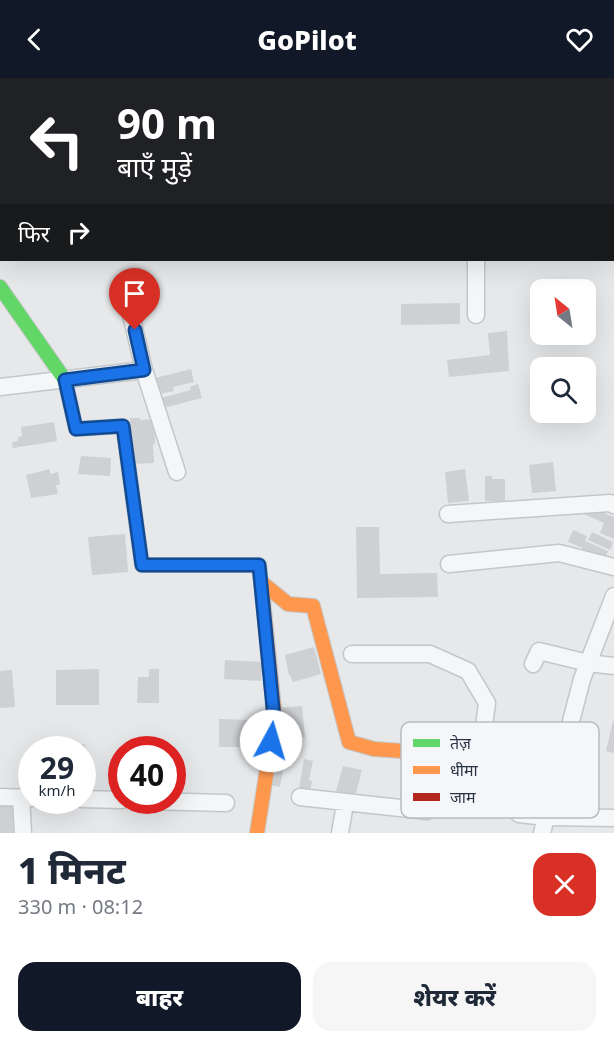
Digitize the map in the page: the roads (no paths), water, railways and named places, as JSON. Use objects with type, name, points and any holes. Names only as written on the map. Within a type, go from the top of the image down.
[{"type":"main road","points":[[0,287],[65,380],[76,429],[123,426],[142,565],[259,565],[274,718],[256,833]]},
{"type":"main road","points":[[261,582],[288,604],[313,606],[349,742],[374,749],[401,751]]},
{"type":"street","points":[[476,261],[476,315]]},
{"type":"street","points":[[125,289],[144,370],[177,472]]},
{"type":"street","points":[[0,387],[144,370]]},
{"type":"street","points":[[448,514],[610,503],[614,505]]},
{"type":"street","points":[[449,564],[559,553],[614,567]]},
{"type":"street","points":[[570,722],[582,679],[614,596]]},
{"type":"street","points":[[533,664],[540,651],[588,663],[614,666]]},
{"type":"street","points":[[352,654],[430,654],[468,671],[487,703],[484,722]]},
{"type":"street","points":[[0,797],[18,797]]},
{"type":"street","points":[[300,797],[401,809]]},
{"type":"street","points":[[186,803],[226,804]]},
{"type":"street","points":[[340,833],[345,804]]},
{"type":"street","points":[[23,833],[25,814]]},
{"type":"street","points":[[528,818],[544,825],[614,818]]}]
